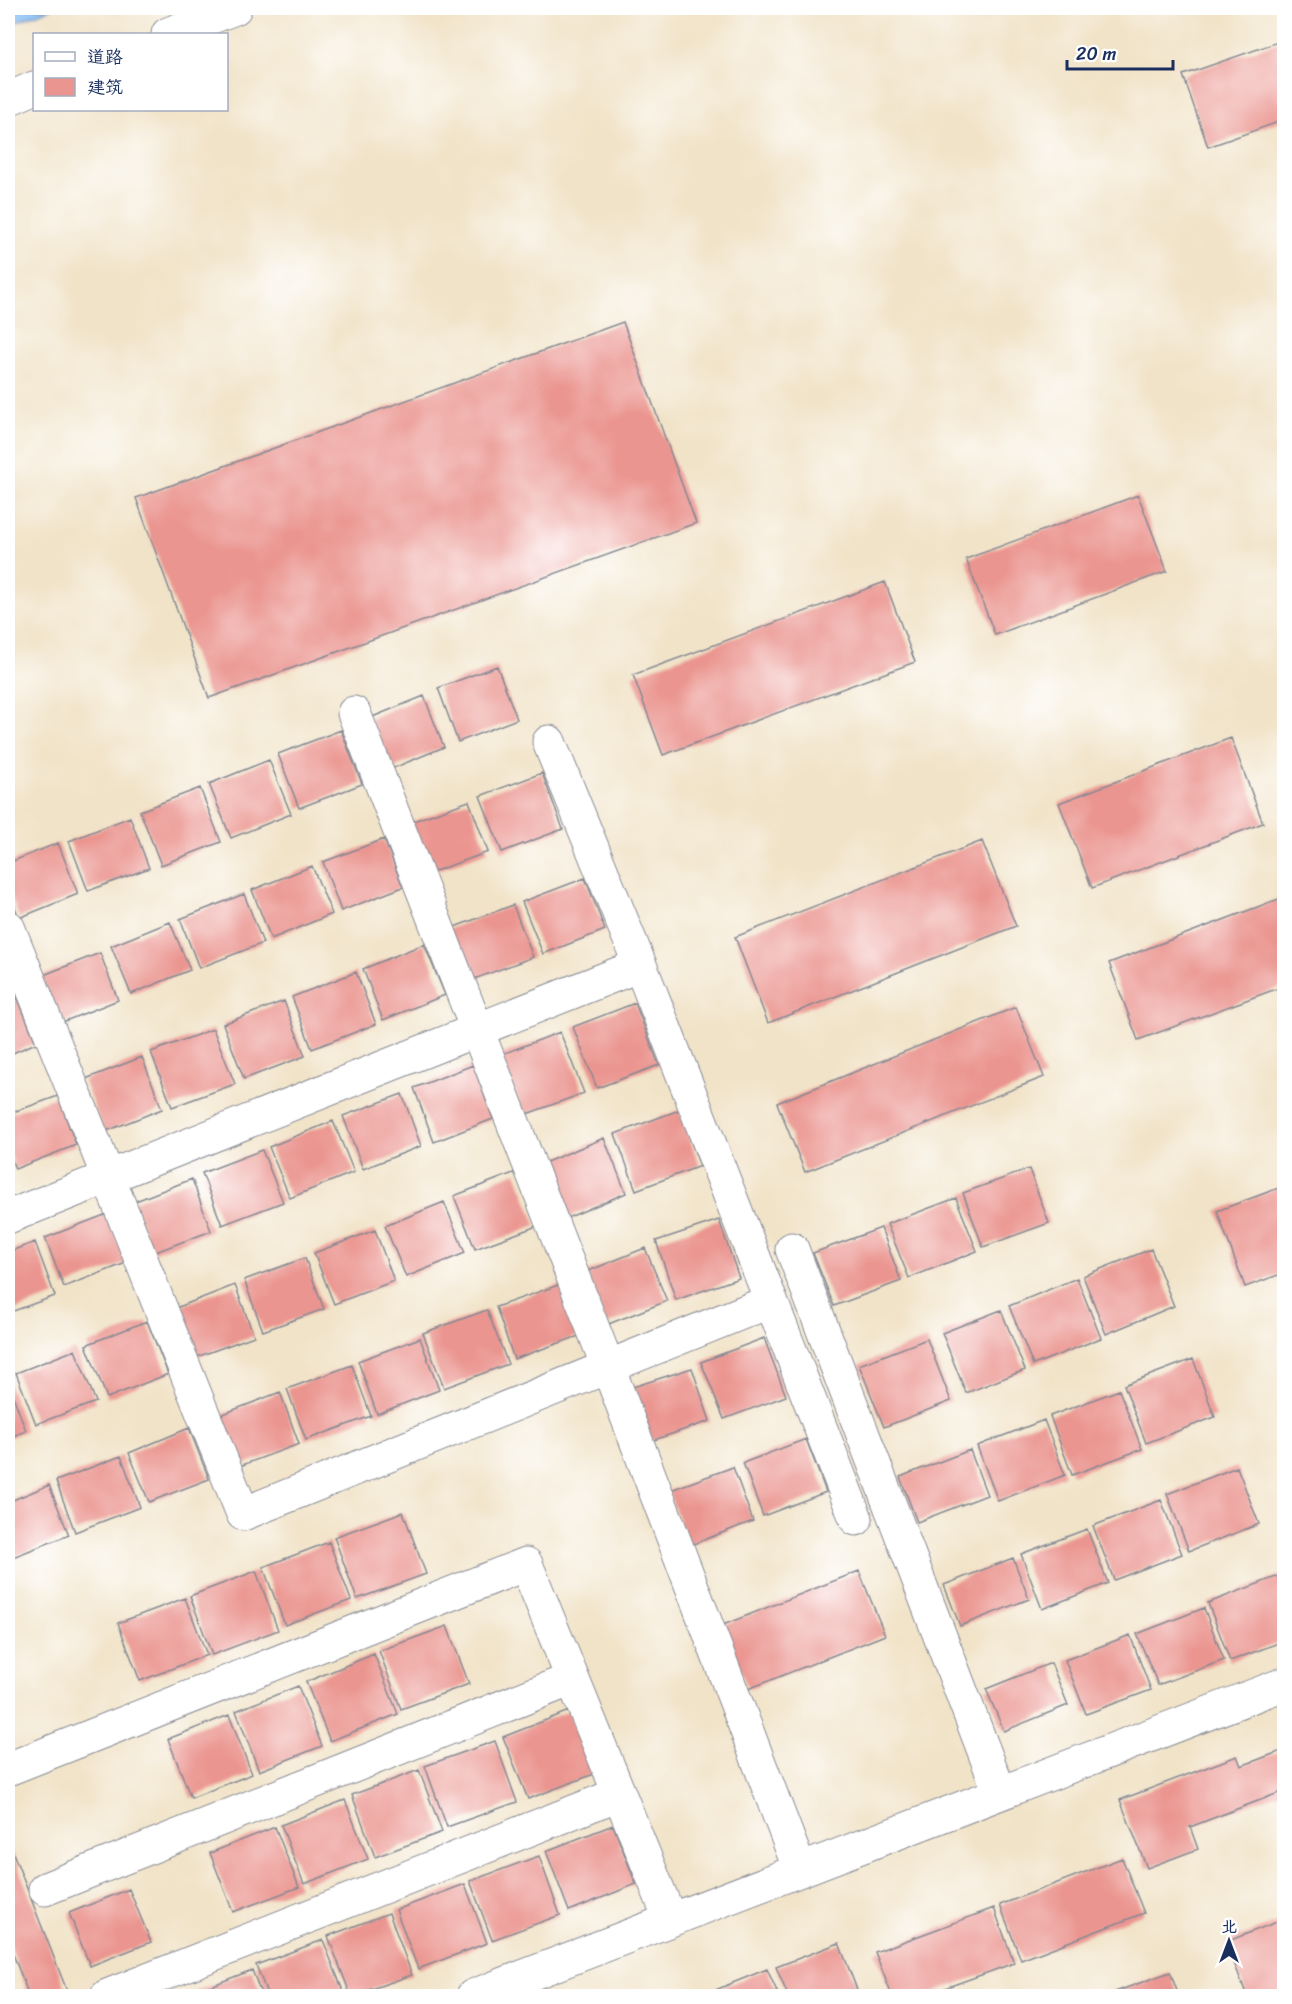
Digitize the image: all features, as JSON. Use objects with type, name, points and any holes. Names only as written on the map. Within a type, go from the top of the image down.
[{"type":"street","points":[[171,33],[235,8]]},
{"type":"street","points":[[8,99],[33,88]]},
{"type":"street","points":[[354,713],[800,1870]]},
{"type":"street","points":[[549,742],[640,965],[856,1519]]},
{"type":"street","points":[[8,927],[243,1514],[771,1301]]},
{"type":"street","points":[[8,1217],[640,965]]},
{"type":"street","points":[[792,1249],[1000,1792]]},
{"type":"street","points":[[8,1769],[525,1564],[670,1919]]},
{"type":"street","points":[[45,1889],[572,1679]]},
{"type":"street","points":[[473,1996],[1284,1684]]},
{"type":"street","points":[[106,1996],[619,1794]]},
{"type":"water","points":[[8,8],[53,8],[8,25]]},
{"type":"building","points":[[1284,40],[1284,120],[1208,147],[1183,75]]},
{"type":"building","points":[[623,322],[696,523],[209,698],[136,498]]},
{"type":"building","points":[[1138,495],[1167,571],[995,635],[966,559]]},
{"type":"building","points":[[885,582],[915,662],[663,755],[633,675]]},
{"type":"building","points":[[497,666],[517,719],[458,742],[438,688]]},
{"type":"building","points":[[424,696],[444,747],[391,769],[370,718]]},
{"type":"building","points":[[341,730],[362,784],[299,808],[278,754]]},
{"type":"building","points":[[1231,738],[1263,823],[1092,888],[1059,803]]},
{"type":"building","points":[[269,760],[291,814],[231,838],[209,784]]},
{"type":"building","points":[[542,773],[563,829],[502,852],[480,796]]},
{"type":"building","points":[[200,788],[221,842],[161,865],[140,811]]},
{"type":"building","points":[[469,801],[488,852],[427,874],[408,823]]},
{"type":"building","points":[[130,817],[149,868],[88,891],[69,841]]},
{"type":"building","points":[[384,839],[403,887],[341,911],[323,862]]},
{"type":"building","points":[[982,841],[1016,926],[768,1023],[735,937]]},
{"type":"building","points":[[58,843],[78,894],[19,918],[8,888],[8,863]]},
{"type":"building","points":[[312,866],[332,914],[271,939],[252,890]]},
{"type":"building","points":[[585,878],[605,930],[543,954],[522,902]]},
{"type":"building","points":[[244,894],[263,943],[199,968],[180,919]]},
{"type":"building","points":[[1284,897],[1284,986],[1138,1040],[1109,963]]},
{"type":"building","points":[[513,905],[533,957],[469,981],[449,929]]},
{"type":"building","points":[[170,922],[190,970],[131,994],[111,946]]},
{"type":"building","points":[[424,944],[445,995],[383,1020],[363,969]]},
{"type":"building","points":[[100,953],[118,1000],[60,1023],[41,976]]},
{"type":"building","points":[[356,972],[376,1024],[312,1049],[292,997]]},
{"type":"building","points":[[14,989],[36,1043],[8,1055],[8,991]]},
{"type":"building","points":[[284,1001],[305,1056],[244,1079],[223,1024]]},
{"type":"building","points":[[635,1003],[659,1065],[597,1088],[573,1027]]},
{"type":"building","points":[[1016,1007],[1044,1077],[805,1172],[777,1103]]},
{"type":"building","points":[[213,1029],[235,1084],[172,1107],[151,1052]]},
{"type":"building","points":[[560,1032],[584,1093],[524,1115],[500,1055]]},
{"type":"building","points":[[142,1057],[162,1109],[104,1132],[83,1080]]},
{"type":"building","points":[[473,1065],[493,1119],[434,1142],[414,1088]]},
{"type":"building","points":[[402,1094],[421,1146],[363,1169],[343,1116]]},
{"type":"building","points":[[58,1096],[76,1145],[15,1169],[8,1149],[8,1114]]},
{"type":"building","points":[[679,1110],[700,1166],[636,1190],[615,1134]]},
{"type":"building","points":[[333,1121],[354,1172],[290,1198],[269,1147]]},
{"type":"building","points":[[604,1138],[626,1193],[567,1218],[544,1163]]},
{"type":"building","points":[[262,1150],[283,1202],[222,1225],[202,1173]]},
{"type":"building","points":[[1029,1169],[1049,1223],[983,1247],[963,1193]]},
{"type":"building","points":[[516,1172],[537,1226],[475,1249],[454,1196]]},
{"type":"building","points":[[192,1179],[211,1231],[153,1253],[133,1202]]},
{"type":"building","points":[[1284,1186],[1284,1273],[1245,1287],[1217,1211]]},
{"type":"building","points":[[956,1198],[977,1251],[909,1278],[887,1224]]},
{"type":"building","points":[[444,1202],[465,1253],[406,1277],[385,1226]]},
{"type":"building","points":[[107,1214],[126,1263],[64,1287],[45,1238]]},
{"type":"building","points":[[719,1220],[739,1278],[676,1300],[656,1241]]},
{"type":"building","points":[[881,1228],[901,1281],[834,1306],[813,1253]]},
{"type":"building","points":[[375,1230],[394,1281],[334,1304],[314,1253]]},
{"type":"building","points":[[35,1242],[55,1296],[8,1313],[8,1252]]},
{"type":"building","points":[[645,1248],[667,1301],[606,1325],[586,1272]]},
{"type":"building","points":[[1151,1249],[1174,1306],[1106,1334],[1083,1276]]},
{"type":"building","points":[[305,1258],[324,1309],[263,1331],[244,1280]]},
{"type":"building","points":[[1077,1278],[1101,1338],[1033,1365],[1009,1306]]},
{"type":"building","points":[[561,1284],[579,1336],[514,1359],[496,1307]]},
{"type":"building","points":[[235,1285],[254,1336],[194,1358],[176,1308]]},
{"type":"building","points":[[487,1310],[508,1364],[444,1388],[423,1333]]},
{"type":"building","points":[[1001,1310],[1025,1370],[966,1393],[942,1333]]},
{"type":"building","points":[[147,1321],[168,1374],[107,1398],[86,1345]]},
{"type":"building","points":[[420,1338],[439,1390],[377,1414],[358,1361]]},
{"type":"building","points":[[764,1338],[786,1396],[724,1419],[701,1362]]},
{"type":"building","points":[[927,1339],[951,1401],[884,1427],[859,1365]]},
{"type":"building","points":[[75,1350],[96,1402],[36,1424],[16,1373]]},
{"type":"building","points":[[1193,1359],[1215,1417],[1146,1443],[1124,1385]]},
{"type":"building","points":[[352,1365],[371,1416],[306,1440],[287,1389]]},
{"type":"building","points":[[692,1368],[710,1421],[651,1441],[633,1387]]},
{"type":"building","points":[[8,1382],[26,1431],[8,1438]]},
{"type":"building","points":[[1119,1390],[1142,1449],[1072,1475],[1050,1416]]},
{"type":"building","points":[[280,1392],[299,1444],[237,1467],[218,1416]]},
{"type":"building","points":[[1044,1420],[1065,1475],[998,1501],[977,1446]]},
{"type":"building","points":[[189,1428],[209,1479],[149,1502],[129,1453]]},
{"type":"building","points":[[806,1439],[826,1492],[763,1516],[743,1463]]},
{"type":"building","points":[[970,1450],[987,1495],[917,1522],[900,1477]]},
{"type":"building","points":[[121,1456],[140,1507],[75,1532],[56,1481]]},
{"type":"building","points":[[733,1467],[753,1521],[688,1546],[668,1491]]},
{"type":"building","points":[[1237,1467],[1259,1524],[1189,1551],[1167,1494]]},
{"type":"building","points":[[49,1485],[69,1535],[8,1559],[8,1502]]},
{"type":"building","points":[[1161,1500],[1182,1554],[1114,1580],[1093,1526]]},
{"type":"building","points":[[403,1512],[426,1574],[357,1599],[334,1537]]},
{"type":"building","points":[[1087,1529],[1108,1583],[1042,1609],[1021,1554]]},
{"type":"building","points":[[329,1542],[351,1600],[285,1625],[263,1567]]},
{"type":"building","points":[[1013,1558],[1029,1599],[960,1626],[944,1585]]},
{"type":"building","points":[[256,1571],[278,1630],[212,1655],[190,1596]]},
{"type":"building","points":[[859,1571],[885,1635],[748,1689],[723,1625]]},
{"type":"building","points":[[1281,1575],[1284,1586],[1284,1641],[1230,1661],[1208,1603]]},
{"type":"building","points":[[185,1598],[207,1655],[140,1681],[118,1623]]},
{"type":"building","points":[[1204,1608],[1224,1660],[1158,1685],[1137,1634]]},
{"type":"building","points":[[447,1626],[469,1684],[401,1709],[379,1651]]},
{"type":"building","points":[[1130,1635],[1151,1690],[1086,1714],[1065,1660]]},
{"type":"building","points":[[374,1654],[398,1714],[330,1741],[306,1682]]},
{"type":"building","points":[[1051,1663],[1068,1705],[1004,1731],[986,1689]]},
{"type":"building","points":[[298,1686],[322,1746],[259,1771],[236,1711]]},
{"type":"building","points":[[569,1711],[594,1774],[528,1799],[503,1737]]},
{"type":"building","points":[[229,1715],[252,1774],[191,1798],[168,1739]]},
{"type":"building","points":[[495,1741],[517,1802],[447,1827],[425,1766]]},
{"type":"building","points":[[1284,1750],[1284,1791],[1190,1827],[1198,1849],[1147,1868],[1120,1800],[1237,1756],[1241,1766]]},
{"type":"building","points":[[419,1770],[442,1832],[375,1857],[352,1795]]},
{"type":"building","points":[[345,1800],[368,1859],[304,1884],[281,1825]]},
{"type":"building","points":[[613,1825],[636,1884],[569,1911],[546,1851]]},
{"type":"building","points":[[275,1827],[299,1887],[233,1912],[210,1853]]},
{"type":"building","points":[[8,1840],[69,1996],[29,1996],[8,1941]]},
{"type":"building","points":[[539,1856],[560,1915],[492,1940],[470,1881]]},
{"type":"building","points":[[1122,1858],[1144,1913],[1021,1960],[1000,1905]]},
{"type":"building","points":[[465,1884],[487,1943],[418,1969],[396,1910]]},
{"type":"building","points":[[129,1889],[151,1942],[90,1966],[69,1913]]},
{"type":"building","points":[[994,1908],[1014,1963],[923,1996],[892,1996],[875,1952]]},
{"type":"building","points":[[389,1913],[412,1975],[351,1996],[328,1936]]},
{"type":"building","points":[[1284,1919],[1284,1996],[1247,1996],[1226,1942]]},
{"type":"building","points":[[323,1940],[345,1996],[268,1996],[256,1965]]},
{"type":"building","points":[[839,1943],[859,1995],[788,1996],[776,1967]]},
{"type":"building","points":[[767,1969],[779,1996],[709,1996],[708,1993]]},
{"type":"building","points":[[252,1970],[262,1996],[187,1996],[187,1995]]},
{"type":"building","points":[[1170,1972],[1179,1996],[1104,1996]]}]
